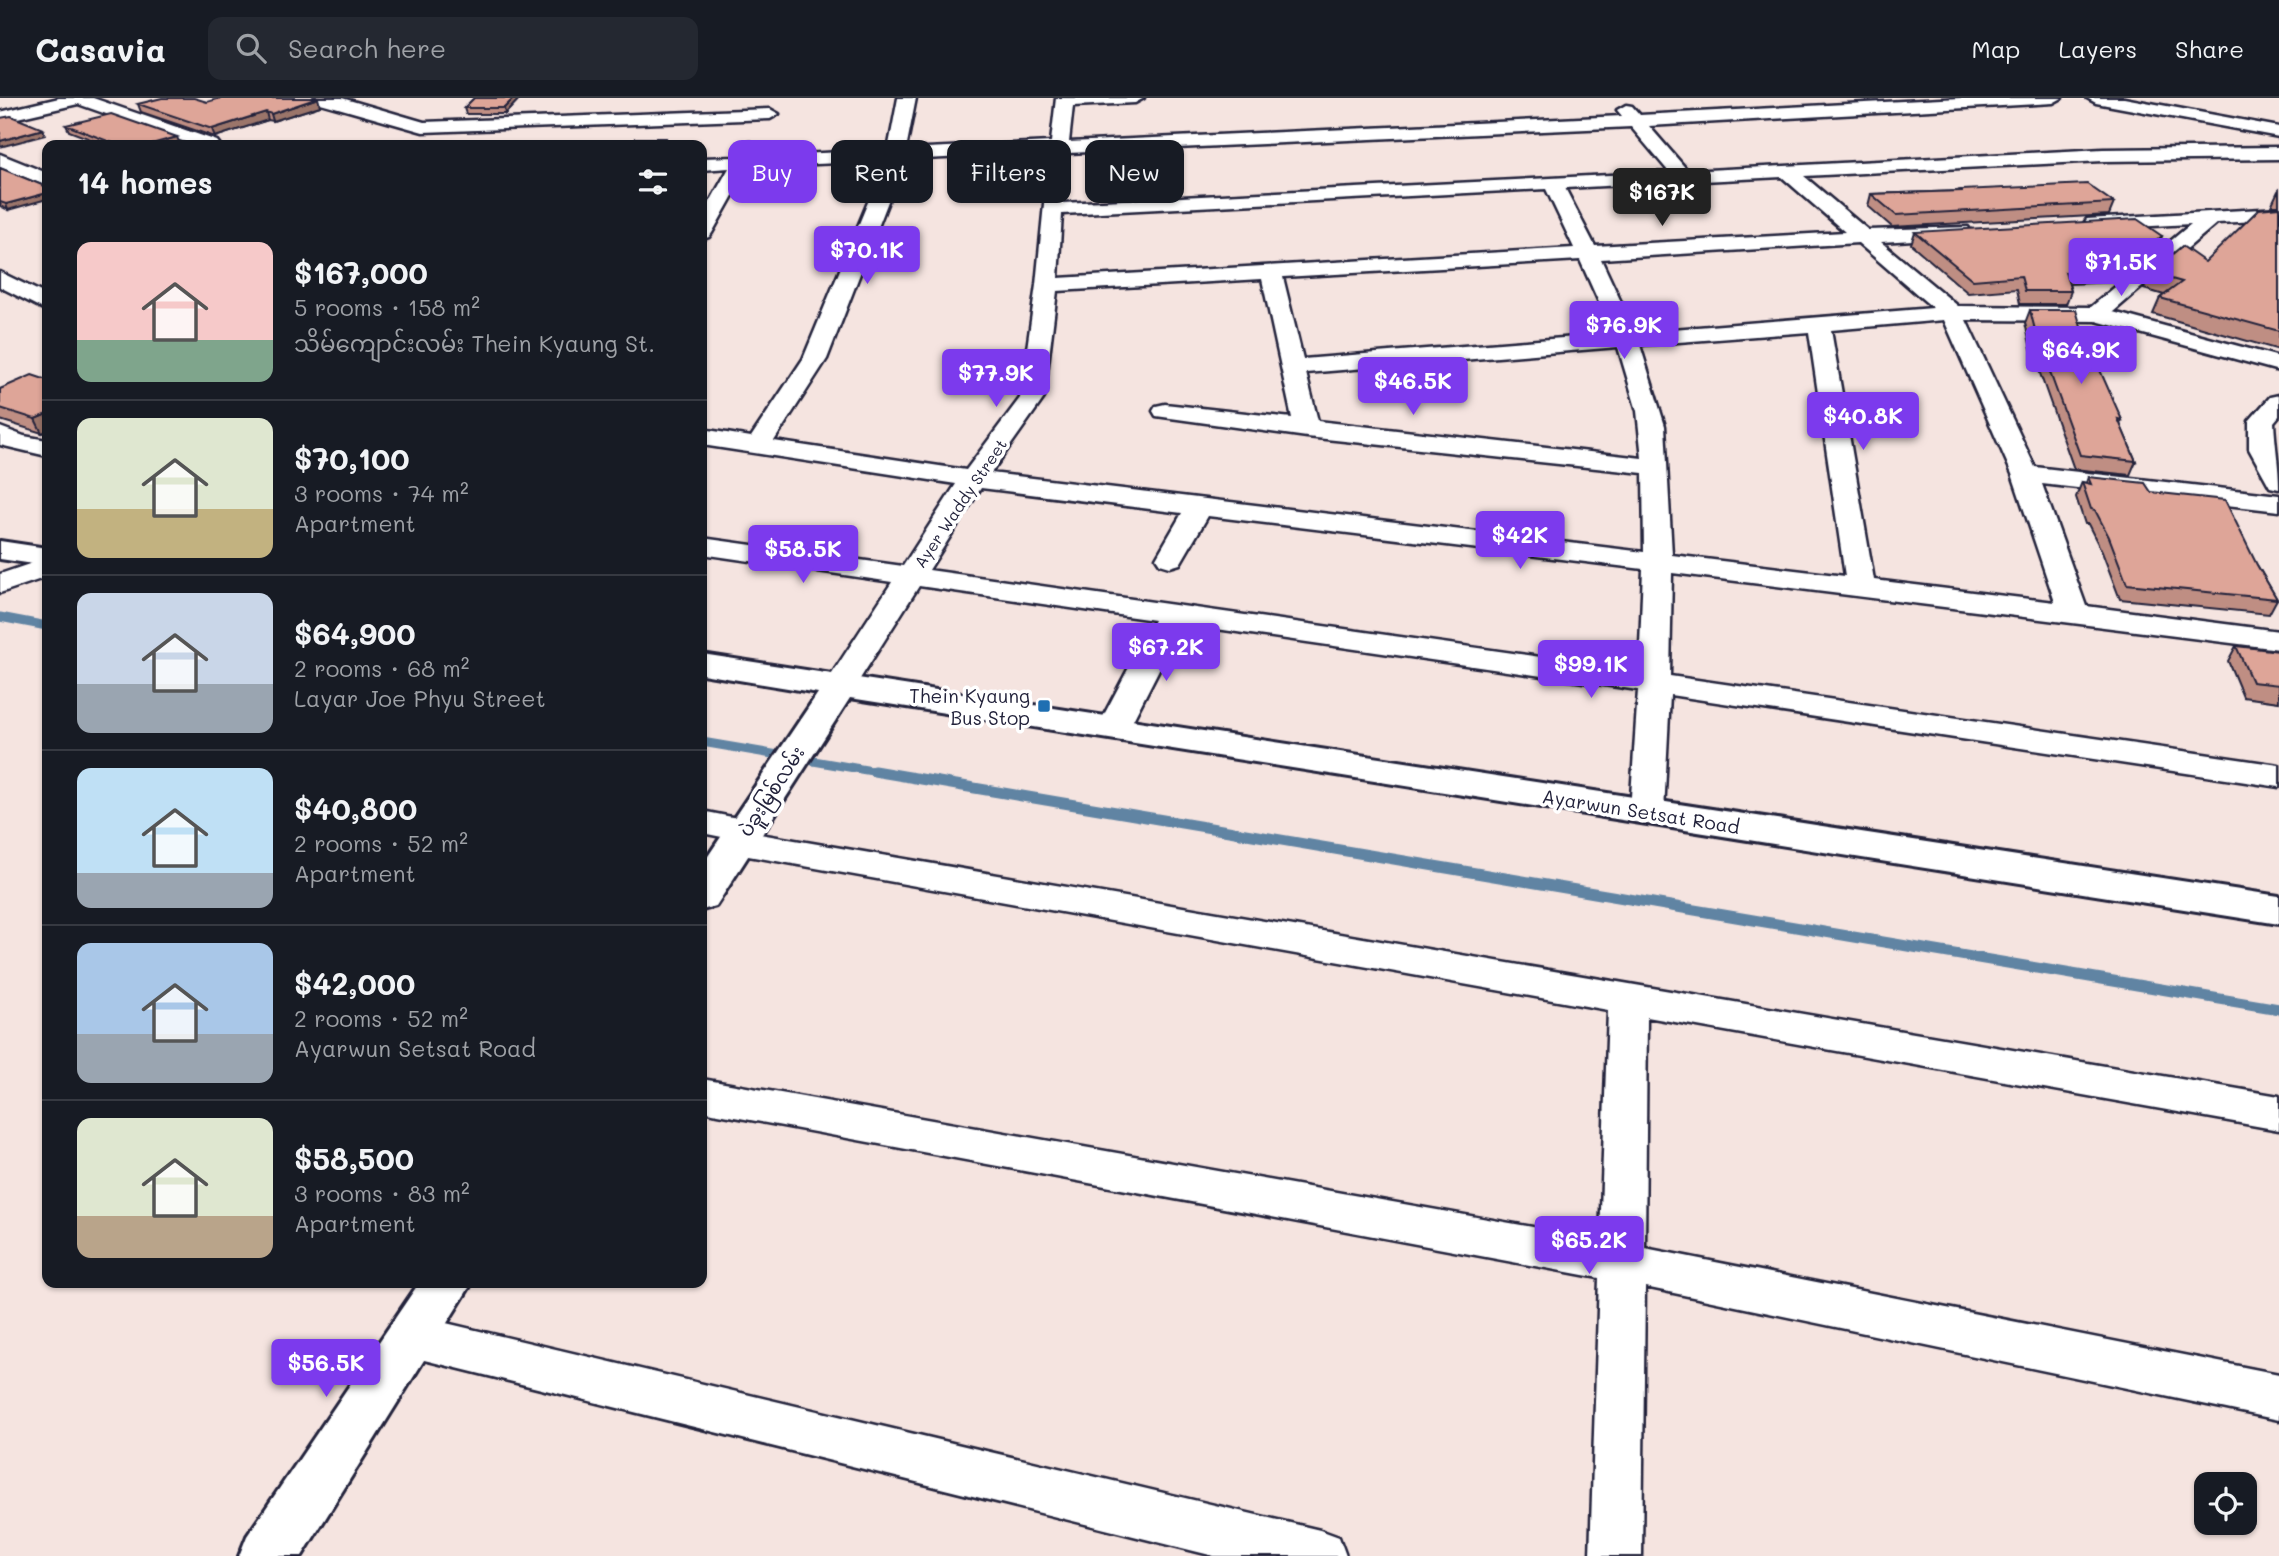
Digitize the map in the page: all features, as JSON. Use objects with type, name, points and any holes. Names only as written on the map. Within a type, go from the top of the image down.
[{"type":"main road","points":[[0,550],[42,556]]},
{"type":"main road","name":"Ayarwun Setsat Road","points":[[707,665],[2279,911]]},
{"type":"main road","name":"ပဲခူးမြစ်လမ်း","points":[[707,888],[840,686]]},
{"type":"main road","points":[[268,1556],[444,1288]]},
{"type":"street","points":[[0,117],[79,98],[197,140]]},
{"type":"street","points":[[323,98],[424,127],[774,106]]},
{"type":"street","points":[[899,140],[907,98]]},
{"type":"street","points":[[1065,99],[1135,98]]},
{"type":"street","points":[[1614,98],[1683,176]]},
{"type":"street","points":[[1071,147],[2053,98]]},
{"type":"street","points":[[2096,98],[2279,132]]},
{"type":"street","name":"Ayer Waddy Street","points":[[1059,140],[1065,99]]},
{"type":"street","points":[[755,140],[774,106]]},
{"type":"street","points":[[1052,209],[2103,155],[2279,153]]},
{"type":"street","points":[[0,160],[42,178]]},
{"type":"street","points":[[707,164],[728,163]]},
{"type":"street","points":[[1785,170],[1952,313],[2025,474],[2074,613]]},
{"type":"street","points":[[1553,183],[1626,339],[1646,397],[1656,467],[1658,563],[1655,683],[1647,812]]},
{"type":"street","points":[[707,220],[728,185]]},
{"type":"street","points":[[758,446],[815,359],[877,203]]},
{"type":"street","name":"Ayer Waddy Street","points":[[840,686],[973,480],[1032,398],[1047,285],[1053,203]]},
{"type":"street","points":[[2074,225],[2279,214]]},
{"type":"street","points":[[2097,314],[2213,216]]},
{"type":"street","points":[[1047,285],[1272,274],[1977,230]]},
{"type":"street","points":[[1272,274],[1307,429]]},
{"type":"street","points":[[0,278],[10,292],[42,302]]},
{"type":"street","points":[[10,292],[42,282]]},
{"type":"street","points":[[1293,367],[1952,313],[2097,314],[2279,364]]},
{"type":"street","points":[[1819,323],[1861,588]]},
{"type":"street","points":[[2279,402],[2261,421],[2262,449],[2279,481]]},
{"type":"street","points":[[1165,411],[1656,467]]},
{"type":"street","points":[[0,435],[17,443],[42,447]]},
{"type":"street","points":[[707,437],[973,480],[2279,640]]},
{"type":"street","points":[[2025,474],[2279,503]]},
{"type":"street","points":[[1170,558],[1199,507]]},
{"type":"street","points":[[707,547],[2279,776]]},
{"type":"street","points":[[0,584],[42,569]]},
{"type":"street","points":[[1113,728],[1172,615]]},
{"type":"street","points":[[707,824],[741,836],[1628,999],[2279,1113]]},
{"type":"street","points":[[1616,1556],[1628,999]]},
{"type":"street","points":[[707,1095],[1622,1263],[2279,1396]]},
{"type":"street","points":[[412,1336],[1320,1556]]},
{"type":"building","points":[[162,98],[194,98],[207,102],[221,98],[318,98],[271,114],[266,112],[212,129],[138,104]]},
{"type":"building","points":[[474,98],[514,98],[504,108],[464,108]]},
{"type":"building","points":[[111,114],[177,137],[166,140],[105,140],[66,125]]},
{"type":"building","points":[[11,116],[43,129],[0,141],[0,118]]},
{"type":"building","points":[[636,138],[666,138],[665,140],[635,140]]},
{"type":"building","points":[[0,168],[42,185],[42,194],[6,204],[0,202]]},
{"type":"building","points":[[2087,184],[2114,203],[1896,215],[1871,194],[1963,191],[1961,190]]},
{"type":"building","points":[[2279,207],[2279,331],[2160,298],[2182,282],[2150,273],[2182,246],[2205,262],[2259,209]]},
{"type":"building","points":[[2137,219],[2162,236],[2122,270],[2065,272],[2071,291],[2025,291],[2021,276],[1973,280],[1915,232]]},
{"type":"building","points":[[2030,310],[2076,310],[2089,354],[2092,352],[2122,420],[2118,419],[2136,461],[2080,455],[2036,334]]},
{"type":"building","points":[[32,375],[42,378],[42,416],[35,419],[0,408],[0,389]]},
{"type":"building","points":[[2088,477],[2145,483],[2151,492],[2225,500],[2277,599],[2127,584],[2109,537],[2095,510],[2091,509],[2082,482],[2091,484]]},
{"type":"building","points":[[2236,646],[2279,651],[2279,685],[2252,682]]},
{"type":"waterway","points":[[0,617],[42,625]]},
{"type":"waterway","points":[[707,743],[884,773]]},
{"type":"waterway","points":[[874,771],[2279,1009]]},
{"type":"place","name":"Thein Kyaung Bus Stop","points":[[1044,706]]}]
